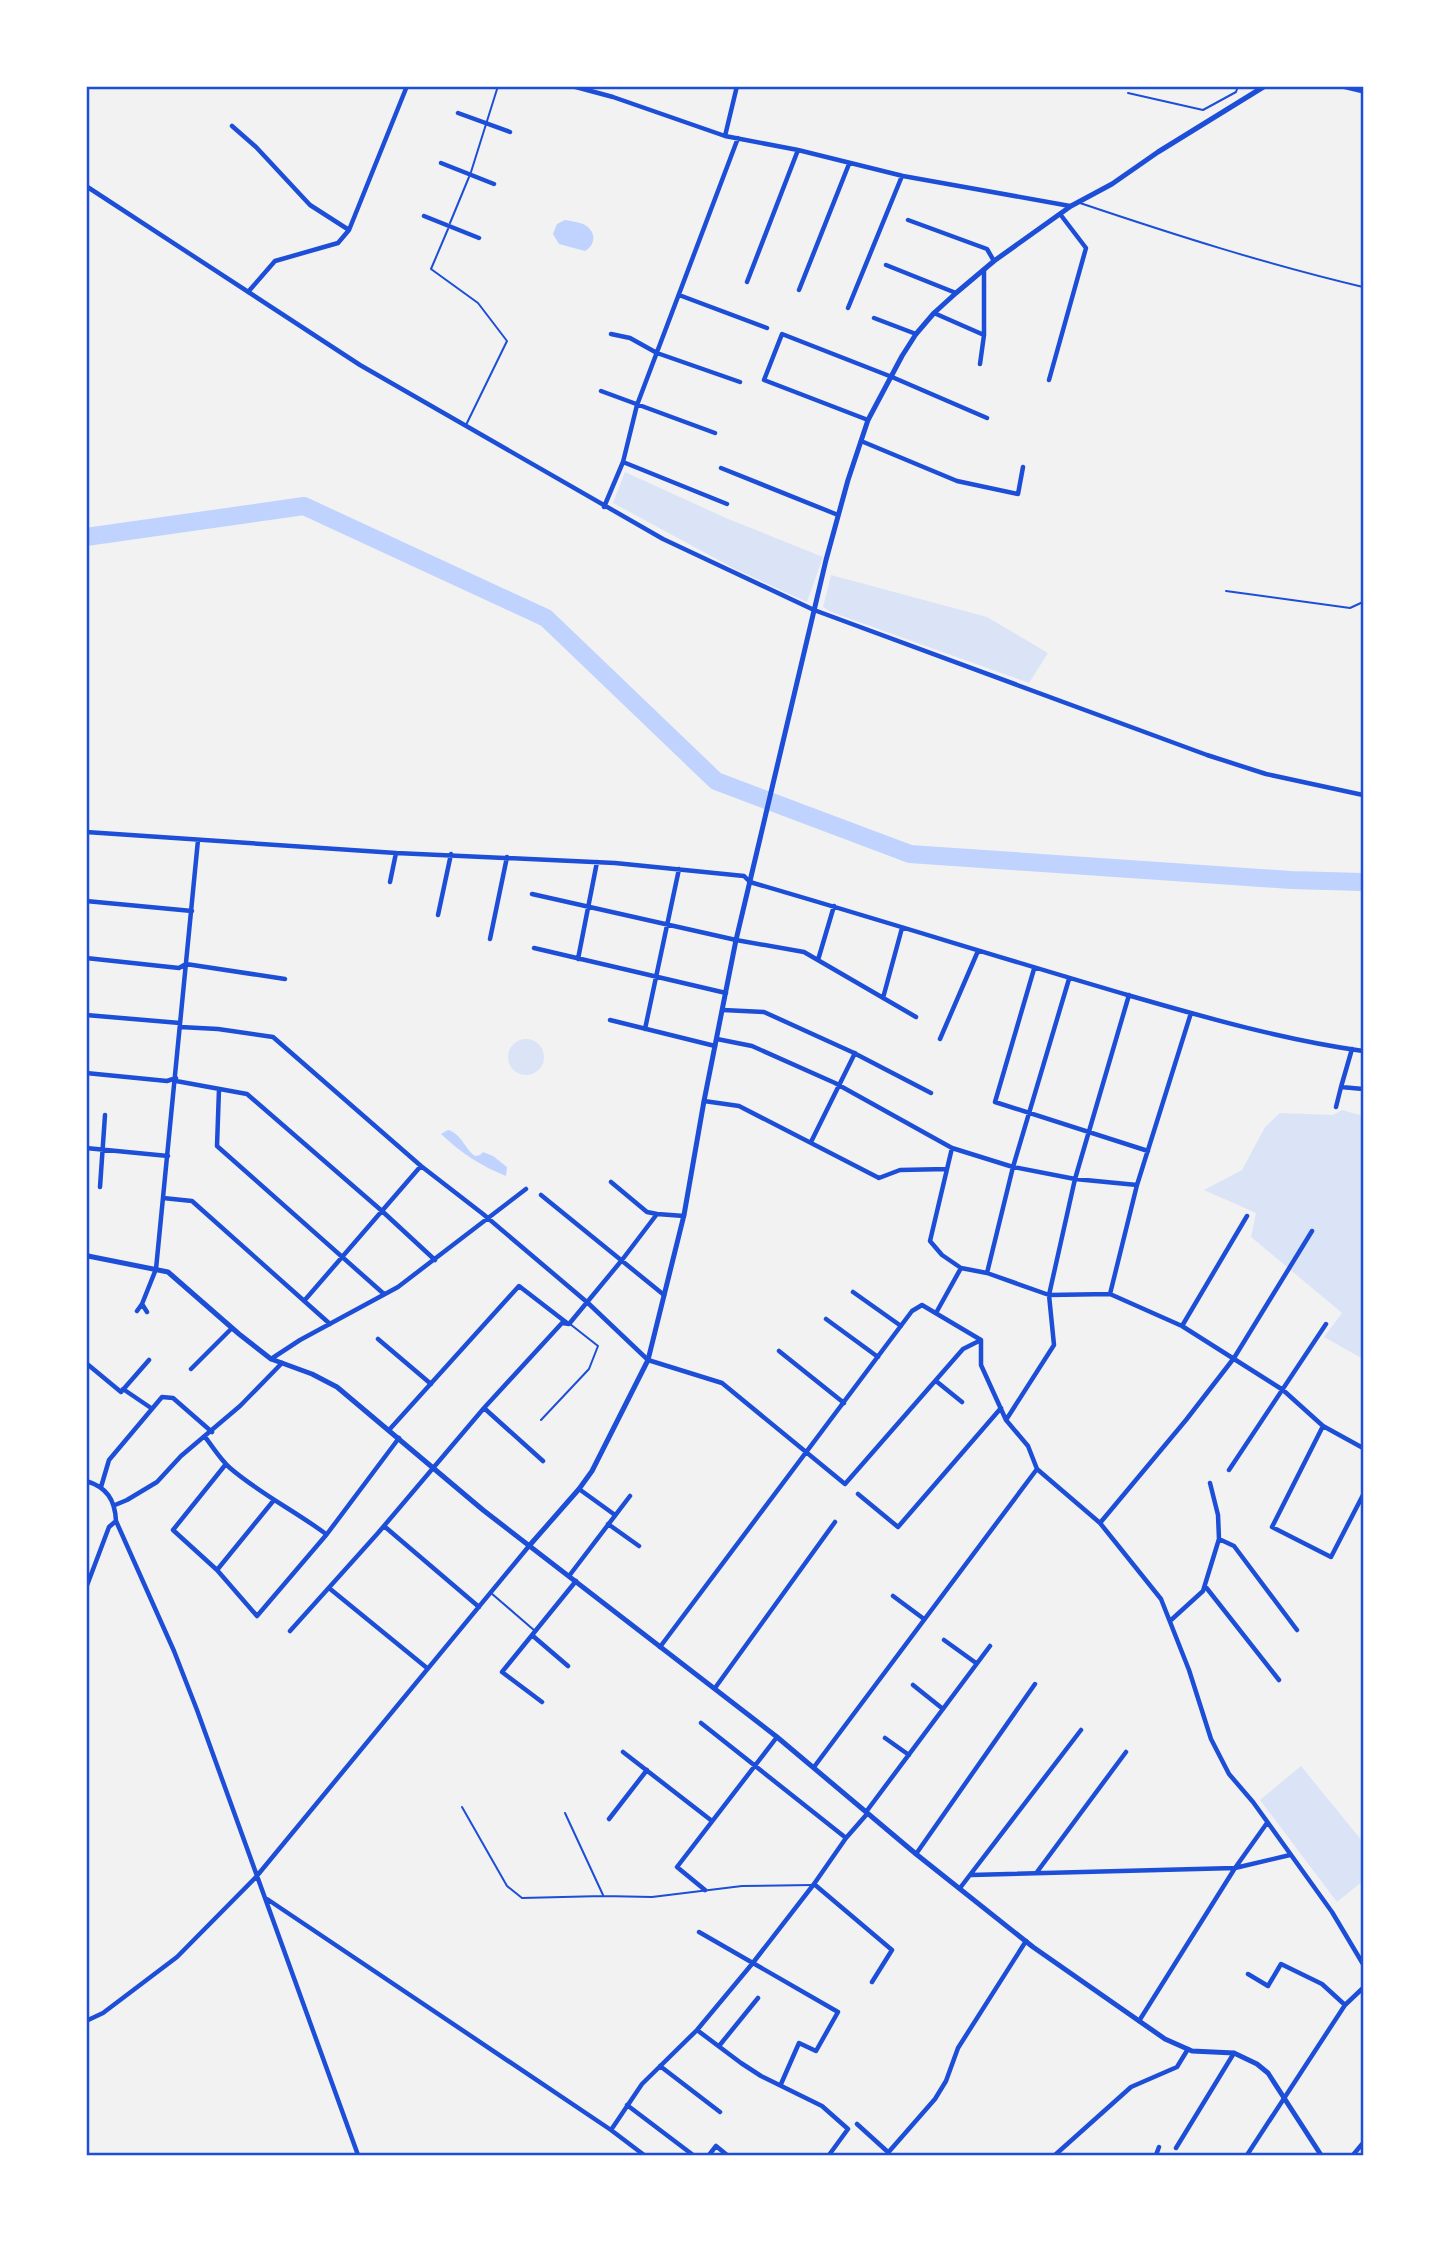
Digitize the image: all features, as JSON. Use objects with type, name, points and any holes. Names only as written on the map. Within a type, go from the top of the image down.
[{"type":"street","points":[[248,292],[275,261],[338,243],[349,230],[407,86]]},
{"type":"street","points":[[572,86],[613,97],[725,136],[799,150],[903,176],[1071,206]]},
{"type":"street","points":[[725,136],[737,86]]},
{"type":"street","points":[[86,2021],[103,2013],[177,1957],[256,1877],[528,1546],[579,1489],[592,1471],[648,1360],[684,1216],[736,940],[838,515],[868,420],[916,334],[934,313],[994,261],[1071,206],[1112,184],[1158,152],[1265,86]]},
{"type":"street","points":[[1342,86],[1363,91]]},
{"type":"street","points":[[458,113],[510,132]]},
{"type":"street","points":[[232,126],[256,147],[310,205],[349,230]]},
{"type":"street","points":[[604,507],[623,462],[637,405],[738,138]]},
{"type":"street","points":[[747,282],[799,150]]},
{"type":"street","points":[[441,163],[494,184]]},
{"type":"street","points":[[799,290],[849,163]]},
{"type":"street","points":[[848,308],[903,176]]},
{"type":"street","points":[[86,186],[360,365],[663,539],[814,610],[1207,755],[1266,774],[1363,794]]},
{"type":"street","points":[[1049,380],[1086,248],[1060,214]]},
{"type":"street","points":[[424,216],[479,238]]},
{"type":"street","points":[[908,220],[986,249],[994,261]]},
{"type":"street","points":[[886,265],[956,293]]},
{"type":"street","points":[[980,365],[984,335],[984,270]]},
{"type":"street","points":[[679,295],[767,328]]},
{"type":"street","points":[[934,313],[984,335]]},
{"type":"street","points":[[874,318],[916,334]]},
{"type":"street","points":[[611,334],[630,338],[657,353],[740,382]]},
{"type":"street","points":[[868,420],[764,380],[782,334],[988,418]]},
{"type":"street","points":[[601,391],[715,433]]},
{"type":"street","points":[[861,441],[957,481],[1018,494],[1023,467]]},
{"type":"street","points":[[623,462],[727,504]]},
{"type":"street","points":[[722,468],[838,515]]},
{"type":"street","points":[[86,832],[396,853],[597,862],[744,876],[750,882],[1069,979],[1276,1034],[1363,1051]]},
{"type":"street","points":[[137,1311],[156,1269],[198,840]]},
{"type":"street","points":[[390,882],[396,853]]},
{"type":"street","points":[[438,915],[451,854]]},
{"type":"street","points":[[490,939],[506,857]]},
{"type":"street","points":[[579,959],[597,862]]},
{"type":"street","points":[[645,1029],[679,868]]},
{"type":"street","points":[[532,894],[804,953],[916,1017]]},
{"type":"street","points":[[86,901],[192,911]]},
{"type":"street","points":[[818,960],[834,906]]},
{"type":"street","points":[[883,998],[902,928]]},
{"type":"street","points":[[534,948],[726,993]]},
{"type":"street","points":[[940,1039],[978,951]]},
{"type":"street","points":[[86,958],[179,968],[186,964],[285,979]]},
{"type":"street","points":[[1034,968],[995,1102],[1148,1151]]},
{"type":"street","points":[[987,1273],[1028,1112],[1069,979]]},
{"type":"street","points":[[1006,1420],[1054,1345],[1049,1294],[1075,1179],[1129,995]]},
{"type":"street","points":[[723,1010],[764,1012],[855,1053],[931,1093]]},
{"type":"street","points":[[1110,1294],[1137,1185],[1191,1013]]},
{"type":"street","points":[[86,1015],[273,1037],[421,1166],[588,1303],[648,1360],[722,1383],[845,1483],[963,1349],[981,1340]]},
{"type":"street","points":[[610,1020],[645,1029],[752,1046],[839,1085],[952,1148],[1013,1167],[1075,1179],[1137,1185]]},
{"type":"street","points":[[1336,1108],[1352,1049]]},
{"type":"street","points":[[810,1142],[855,1053]]},
{"type":"street","points":[[86,1073],[176,1080],[247,1094],[435,1260]]},
{"type":"street","points":[[1341,1087],[1363,1089]]},
{"type":"street","points":[[219,1089],[217,1146],[384,1294]]},
{"type":"street","points":[[704,1101],[739,1106],[879,1178],[900,1170],[947,1168]]},
{"type":"street","points":[[100,1187],[105,1115]]},
{"type":"street","points":[[86,1148],[167,1156]]},
{"type":"street","points":[[952,1148],[930,1241],[942,1255],[961,1268],[987,1273],[1049,1294],[1110,1294],[1182,1326],[1283,1390],[1322,1426],[1363,1448]]},
{"type":"street","points":[[304,1301],[421,1166]]},
{"type":"street","points":[[611,1182],[648,1212],[684,1216]]},
{"type":"street","points":[[271,1359],[398,1287],[526,1189]]},
{"type":"street","points":[[541,1195],[664,1294]]},
{"type":"street","points":[[163,1198],[191,1202],[330,1324]]},
{"type":"street","points":[[290,1630],[384,1526],[484,1408],[562,1324],[569,1324],[588,1303],[657,1214]]},
{"type":"street","points":[[1182,1326],[1247,1216]]},
{"type":"street","points":[[1100,1523],[1234,1358],[1312,1231]]},
{"type":"street","points":[[86,1256],[168,1272],[271,1359],[337,1387],[528,1546],[777,1737],[916,1854],[1026,1941],[1165,2039],[1188,2049],[1234,2053],[1257,2064],[1268,2073],[1319,2154]]},
{"type":"street","points":[[936,1313],[961,1268]]},
{"type":"street","points":[[389,1430],[519,1286],[569,1324]]},
{"type":"street","points":[[853,1292],[901,1326]]},
{"type":"street","points":[[142,1304],[146,1312]]},
{"type":"street","points":[[660,1647],[912,1311],[922,1305],[981,1340]]},
{"type":"street","points":[[826,1319],[878,1357]]},
{"type":"street","points":[[1230,1470],[1326,1324]]},
{"type":"street","points":[[191,1369],[232,1328]]},
{"type":"street","points":[[378,1339],[430,1384]]},
{"type":"street","points":[[981,1340],[981,1365],[1006,1420],[1028,1446],[1037,1469],[1100,1523],[1161,1599],[1211,1739],[1229,1774],[1332,1912],[1363,1964]]},
{"type":"street","points":[[779,1351],[844,1403]]},
{"type":"street","points":[[86,1363],[121,1392],[149,1360]]},
{"type":"street","points":[[115,1505],[157,1482],[181,1456],[212,1432],[282,1363]]},
{"type":"street","points":[[936,1381],[962,1402]]},
{"type":"street","points":[[123,1389],[151,1408]]},
{"type":"street","points":[[101,1488],[109,1460],[162,1396],[173,1398],[212,1432]]},
{"type":"street","points":[[484,1408],[543,1461]]},
{"type":"street","points":[[858,1494],[898,1527],[1001,1408]]},
{"type":"street","points":[[1322,1426],[1272,1527],[1331,1557],[1363,1494]]},
{"type":"street","points":[[205,1437],[226,1464],[274,1500],[327,1534]]},
{"type":"street","points":[[226,1464],[173,1530],[217,1570],[257,1616],[327,1534],[399,1438]]},
{"type":"street","points":[[814,1767],[1037,1469]]},
{"type":"street","points":[[86,1481],[101,1488],[115,1505],[116,1521],[197,1710],[358,2155]]},
{"type":"street","points":[[1170,1621],[1203,1591],[1219,1539],[1218,1515],[1210,1483]]},
{"type":"street","points":[[579,1489],[615,1515]]},
{"type":"street","points":[[569,1576],[630,1496]]},
{"type":"street","points":[[217,1570],[274,1500]]},
{"type":"street","points":[[86,1588],[109,1527],[116,1521]]},
{"type":"street","points":[[715,1688],[835,1522]]},
{"type":"street","points":[[608,1524],[639,1546]]},
{"type":"street","points":[[384,1526],[479,1606]]},
{"type":"street","points":[[1219,1539],[1234,1546],[1297,1630]]},
{"type":"street","points":[[542,1702],[502,1672],[576,1581]]},
{"type":"street","points":[[1205,1586],[1279,1680]]},
{"type":"street","points":[[329,1588],[427,1668]]},
{"type":"street","points":[[893,1596],[924,1619]]},
{"type":"street","points":[[534,1634],[568,1666]]},
{"type":"street","points":[[944,1640],[975,1663]]},
{"type":"street","points":[[611,2130],[642,2084],[697,2030],[752,1964],[990,1646]]},
{"type":"street","points":[[916,1854],[1035,1684]]},
{"type":"street","points":[[913,1685],[943,1709]]},
{"type":"street","points":[[701,1723],[846,1838]]},
{"type":"street","points":[[960,1888],[1081,1730]]},
{"type":"street","points":[[705,1890],[677,1867],[777,1737]]},
{"type":"street","points":[[885,1738],[909,1755]]},
{"type":"street","points":[[623,1752],[712,1821]]},
{"type":"street","points":[[1036,1873],[1126,1752]]},
{"type":"street","points":[[609,1819],[647,1770]]},
{"type":"street","points":[[1138,2022],[1267,1823]]},
{"type":"street","points":[[971,1875],[1236,1868],[1290,1855]]},
{"type":"street","points":[[814,1884],[892,1950],[872,1982]]},
{"type":"street","points":[[266,1899],[611,2130],[644,2155]]},
{"type":"street","points":[[699,1932],[838,2012],[816,2051],[799,2043],[780,2084]]},
{"type":"street","points":[[857,2124],[888,2154],[935,2099],[946,2081],[958,2048],[1026,1941]]},
{"type":"street","points":[[1248,1974],[1268,1986],[1281,1964],[1322,1984],[1345,2005]]},
{"type":"street","points":[[1247,2155],[1345,2005],[1363,1988]]},
{"type":"street","points":[[719,2046],[758,1997]]},
{"type":"street","points":[[697,2030],[751,2070],[822,2106],[848,2129],[829,2155]]},
{"type":"street","points":[[1055,2155],[1131,2087],[1177,2067],[1188,2049]]},
{"type":"street","points":[[1176,2148],[1234,2053]]},
{"type":"street","points":[[660,2066],[720,2112]]},
{"type":"street","points":[[627,2105],[693,2155]]},
{"type":"street","points":[[1353,2155],[1363,2143]]},
{"type":"street","points":[[709,2155],[716,2146],[727,2155]]},
{"type":"street","points":[[1156,2155],[1159,2147]]},
{"type":"lane","points":[[465,426],[507,341],[478,303],[432,269],[470,174],[498,86]]},
{"type":"lane","points":[[1128,93],[1203,110],[1236,93],[1238,86]]},
{"type":"lane","points":[[1079,203],[1193,242],[1363,287]]},
{"type":"lane","points":[[1226,591],[1350,608],[1363,601]]},
{"type":"lane","points":[[541,1420],[589,1369],[597,1346],[569,1324]]},
{"type":"lane","points":[[491,1593],[534,1634]]},
{"type":"lane","points":[[462,1807],[507,1886],[522,1898],[652,1897],[742,1886],[814,1884]]},
{"type":"lane","points":[[565,1813],[603,1896]]},
{"type":"shaded area","points":[[625,472],[726,518],[823,557],[807,602],[735,569],[613,503]]},
{"type":"shaded area","points":[[831,575],[987,617],[1048,653],[1029,683],[831,612],[823,607]]},
{"type":"shaded area","points":[[526,1039],[539,1044],[544,1057],[539,1070],[526,1075],[513,1070],[508,1057],[513,1044]]},
{"type":"shaded area","points":[[1342,1110],[1363,1116],[1363,1359],[1324,1337],[1342,1313],[1251,1237],[1256,1213],[1204,1190],[1242,1170],[1265,1127],[1280,1113],[1333,1115]]},
{"type":"shaded area","points":[[1301,1766],[1363,1842],[1363,1881],[1337,1902],[1260,1800]]},
{"type":"water","points":[[565,220],[583,224],[593,233],[592,245],[585,251],[559,244],[553,234],[557,224]]},
{"type":"water","points":[[448,1130],[457,1135],[475,1156],[483,1152],[507,1167],[506,1176],[456,1147],[441,1134]]},
{"type":"waterway","points":[[86,537],[304,506],[546,618],[716,781],[910,854],[1291,880],[1363,882]]}]
